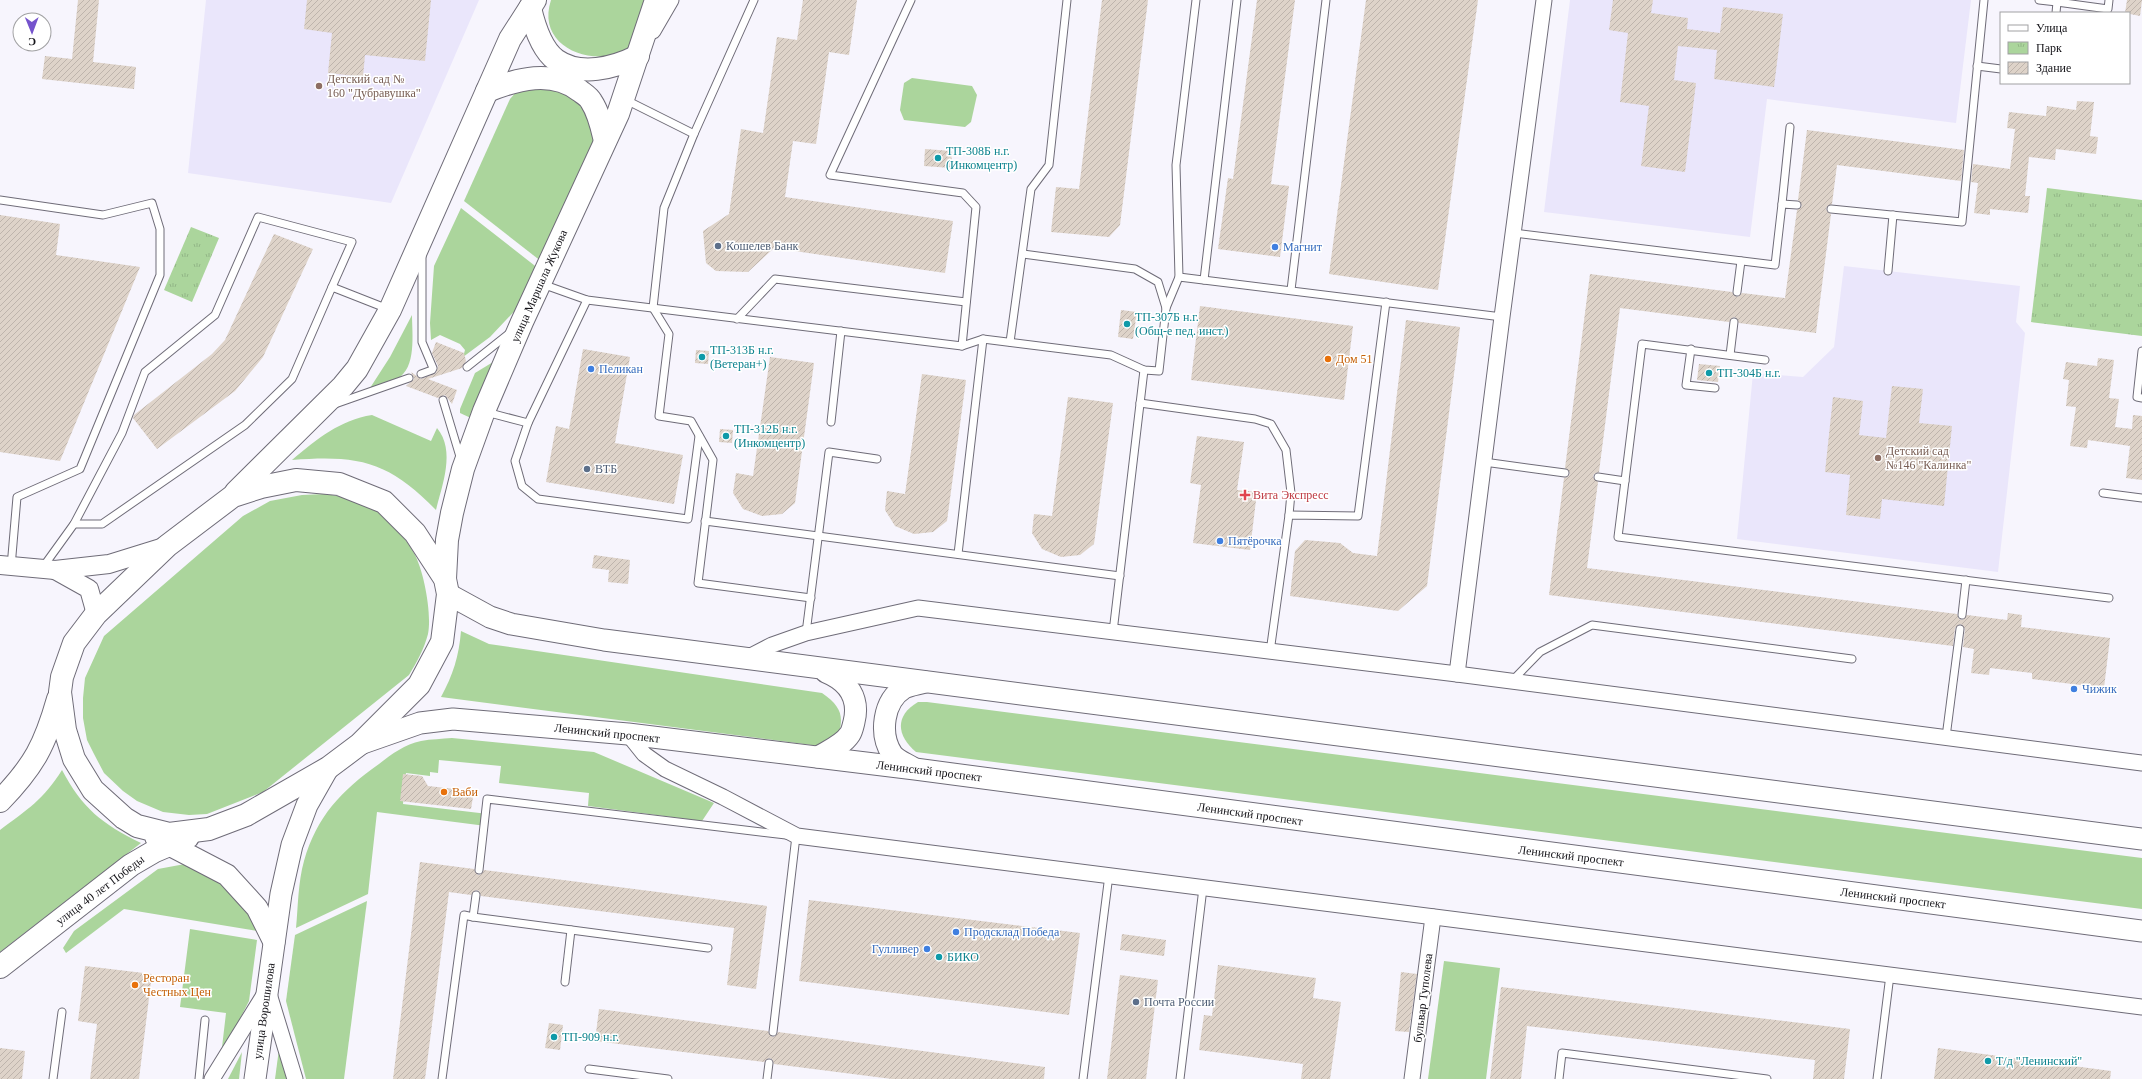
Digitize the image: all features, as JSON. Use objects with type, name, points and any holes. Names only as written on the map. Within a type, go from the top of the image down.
[{"type":"main road","name":"улица Маршала Жукова","points":[[209,828],[246,815],[328,768],[360,744],[419,685],[442,642],[447,587],[447,540],[463,469],[484,411],[522,322],[624,99],[656,0]]},
{"type":"main road","points":[[532,4],[534,25],[544,46],[555,59],[570,67],[602,68],[620,65],[638,56]]},
{"type":"main road","points":[[0,801],[36,758],[48,733],[60,692],[62,677],[74,643],[96,614],[167,546],[233,496],[343,386],[357,369],[390,310],[510,39],[532,4]]},
{"type":"main road","points":[[487,91],[512,81],[536,77],[562,81],[577,88],[591,100],[601,122],[605,142]]},
{"type":"main road","points":[[233,496],[260,487],[296,480],[339,484],[384,502],[415,533],[447,587],[490,617],[511,624],[604,640],[743,660],[928,682],[2142,839]]},
{"type":"main road","points":[[818,757],[838,746],[851,734],[856,715],[855,699],[848,687],[839,677],[821,669]]},
{"type":"main road","points":[[914,769],[893,755],[884,728],[887,711],[894,697],[905,687],[928,682]]},
{"type":"main road","points":[[60,692],[65,730],[74,758],[93,790],[124,818],[167,845],[227,875],[257,908],[274,942]]},
{"type":"main road","name":"Ленинский проспект","points":[[360,744],[420,723],[453,719],[628,734],[914,769],[2142,931]]},
{"type":"main road","name":"улица Ворошилова","points":[[254,1079],[281,894],[292,845],[307,805],[328,768]]},
{"type":"main road","points":[[137,826],[169,834],[209,828]]},
{"type":"main road","name":"улица 40 лет Победы","points":[[0,966],[131,865],[167,845],[209,828]]},
{"type":"street","points":[[638,56],[671,0]]},
{"type":"street","points":[[1457,674],[1544,0]]},
{"type":"street","points":[[6,566],[48,570],[109,564],[167,546]]},
{"type":"street","points":[[48,570],[89,589],[96,614]]},
{"type":"street","points":[[743,660],[772,645],[806,633],[918,608],[1457,674],[2142,763]]},
{"type":"street","points":[[628,734],[644,754],[664,769],[723,797],[797,836],[2142,1007]]},
{"type":"street","name":"бульвар Туполева","points":[[1412,1079],[1433,917]]},
{"type":"street","points":[[212,1079],[268,989]]},
{"type":"street","points":[[268,989],[295,1079]]},
{"type":"lane","points":[[754,0],[694,134],[664,208],[653,308],[669,334],[659,416],[691,421],[713,460],[698,583],[810,598]]},
{"type":"lane","points":[[911,0],[830,175],[963,193],[976,207],[962,346]]},
{"type":"lane","points":[[1010,342],[1031,189],[1049,165],[1067,0]]},
{"type":"lane","points":[[540,284],[587,300],[737,319],[962,346],[983,339],[1111,355],[1144,370],[1159,372],[1166,308],[1179,276],[1176,165],[1196,0]]},
{"type":"lane","points":[[1204,280],[1237,0]]},
{"type":"lane","points":[[1291,290],[1326,0]]},
{"type":"lane","points":[[1831,209],[1962,222],[1984,0]]},
{"type":"lane","points":[[2039,0],[2108,9],[2109,0]]},
{"type":"lane","points":[[2056,12],[2057,2]]},
{"type":"lane","points":[[1977,66],[2000,69]]},
{"type":"lane","points":[[624,99],[694,134]]},
{"type":"lane","points":[[1514,233],[1775,265],[1790,128]]},
{"type":"lane","points":[[0,200],[103,215],[152,204],[160,229],[160,275],[80,469],[17,497],[6,566]]},
{"type":"lane","points":[[1782,204],[1797,205]]},
{"type":"lane","points":[[1888,271],[1893,215]]},
{"type":"lane","points":[[48,570],[122,433],[145,372],[215,315],[258,217],[352,242],[292,379],[245,425],[102,524],[74,524]]},
{"type":"lane","points":[[421,374],[432,369],[422,342],[422,237]]},
{"type":"lane","points":[[1023,254],[1135,269],[1158,282],[1166,308]]},
{"type":"lane","points":[[1737,292],[1741,261]]},
{"type":"lane","points":[[1179,276],[1502,317]]},
{"type":"lane","points":[[737,319],[775,279],[966,302]]},
{"type":"lane","points":[[332,287],[390,310]]},
{"type":"lane","points":[[587,300],[528,423],[515,461],[522,486],[538,499],[688,519],[699,436]]},
{"type":"lane","points":[[1289,515],[1358,516],[1386,302]]},
{"type":"lane","points":[[467,367],[522,322]]},
{"type":"lane","points":[[1730,355],[1734,322]]},
{"type":"lane","points":[[831,422],[841,331]]},
{"type":"lane","points":[[958,554],[983,339]]},
{"type":"lane","points":[[1765,360],[1691,349],[1642,344],[1618,537],[2109,598]]},
{"type":"lane","points":[[1691,349],[1686,385],[1715,388]]},
{"type":"lane","points":[[2142,351],[2137,397],[2142,398]]},
{"type":"lane","points":[[1113,632],[1144,370]]},
{"type":"lane","points":[[318,410],[409,378]]},
{"type":"lane","points":[[443,400],[463,469]]},
{"type":"lane","points":[[1140,403],[1255,419],[1271,424],[1286,450],[1291,493],[1270,652]]},
{"type":"lane","points":[[484,411],[528,423]]},
{"type":"lane","points":[[806,633],[830,452],[877,459]]},
{"type":"lane","points":[[1484,462],[1564,473]]},
{"type":"lane","points":[[1598,477],[1625,481]]},
{"type":"lane","points":[[2103,493],[2142,498]]},
{"type":"lane","points":[[705,521],[1120,576]]},
{"type":"lane","points":[[1962,615],[1966,580]]},
{"type":"lane","points":[[1512,682],[1540,652],[1592,625],[1852,659]]},
{"type":"lane","points":[[1946,738],[1960,629]]},
{"type":"lane","points":[[479,870],[487,799],[797,836],[773,1032]]},
{"type":"lane","points":[[1083,1079],[1109,875]]},
{"type":"lane","points":[[1180,1079],[1203,888]]},
{"type":"lane","points":[[473,917],[476,895]]},
{"type":"lane","points":[[442,1079],[464,915],[708,948]]},
{"type":"lane","points":[[565,982],[571,930]]},
{"type":"lane","points":[[1877,1079],[1890,975]]},
{"type":"lane","points":[[53,1079],[62,1012]]},
{"type":"lane","points":[[199,1079],[205,1020]]},
{"type":"lane","points":[[1559,1079],[1562,1053],[1767,1079]]},
{"type":"lane","points":[[767,1079],[769,1063]]},
{"type":"lane","points":[[589,1069],[668,1079]]},
{"type":"shaded area","name":"Детский сад № 160 \"Дубравушка\"","points":[[206,0],[479,0],[391,203],[188,173]]},
{"type":"shaded area","points":[[1570,0],[1971,0],[1956,123],[1767,99],[1750,237],[1544,212]]},
{"type":"shaded area","name":"Детский сад №146 \"Калинка\"","points":[[1844,266],[2020,286],[2016,322],[2025,333],[1998,572],[1737,539],[1753,373],[1803,377],[1834,347]]},
{"type":"green space","points":[[551,0],[649,0],[639,35],[634,46],[617,54],[590,56],[565,46],[556,38],[550,28],[548,15]]},
{"type":"green space","points":[[912,78],[972,86],[977,95],[971,122],[965,127],[904,120],[900,110],[904,83]]},
{"type":"green space","points":[[529,85],[579,96],[596,137],[542,262],[464,201],[510,99],[517,91]]},
{"type":"green space","points":[[2047,188],[2142,200],[2142,336],[2031,322]]},
{"type":"green space","points":[[461,208],[539,269],[523,302],[490,337],[463,357],[465,350],[460,344],[440,335],[431,340],[430,323],[434,266]]},
{"type":"green space","points":[[191,227],[219,238],[192,302],[164,290]]},
{"type":"green space","points":[[412,315],[413,340],[411,359],[408,367],[397,379],[370,388],[390,357]]},
{"type":"green space","points":[[498,359],[473,419],[460,413],[460,409],[475,373]]},
{"type":"green space","points":[[372,415],[431,441],[437,428],[443,437],[447,457],[444,479],[436,510],[403,481],[387,471],[371,465],[336,459],[292,460],[320,438],[339,426],[350,421]]},
{"type":"green space","points":[[325,494],[358,501],[378,511],[399,532],[410,546],[418,561],[424,581],[428,604],[429,626],[424,645],[409,675],[263,792],[207,814],[189,815],[163,812],[137,801],[123,791],[104,773],[87,740],[83,718],[85,678],[104,636],[243,516],[270,501],[302,495]]},
{"type":"green space","points":[[461,631],[489,644],[822,693],[834,703],[840,712],[841,724],[838,738],[819,746],[441,697],[455,665]]},
{"type":"green space","points":[[918,702],[2142,858],[2142,909],[916,752],[905,739],[901,726],[905,713]]},
{"type":"green space","points":[[452,738],[594,752],[714,803],[702,821],[588,806],[589,793],[499,783],[501,766],[439,760],[438,773],[430,772],[430,776],[406,773],[403,804],[488,814],[486,826],[377,812],[368,894],[296,928],[299,886],[304,861],[309,845],[316,831],[332,806],[353,784],[399,750],[415,742]]},
{"type":"green space","points":[[62,770],[77,795],[94,814],[115,829],[141,843],[0,952],[0,830],[27,810],[42,796],[49,789]]},
{"type":"green space","points":[[185,864],[237,889],[257,931],[124,909],[66,953],[63,948],[74,931],[158,869]]},
{"type":"green space","points":[[367,901],[344,1079],[306,1079],[286,1001],[295,935]]},
{"type":"green space","points":[[190,929],[257,940],[249,1001],[221,1056],[226,1013],[180,1007]]},
{"type":"green space","points":[[1444,961],[1500,968],[1486,1079],[1428,1079]]},
{"type":"green space","points":[[279,1049],[288,1079],[275,1079]]},
{"type":"green space","points":[[242,1052],[239,1079],[228,1079]]},
{"type":"building","points":[[78,0],[99,0],[93,62],[136,67],[134,89],[42,79],[45,56],[72,59]]},
{"type":"building","points":[[307,0],[431,0],[425,61],[365,55],[363,77],[328,73],[332,33],[304,29]]},
{"type":"building","points":[[803,0],[857,0],[849,55],[829,52],[816,144],[793,141],[785,197],[953,221],[945,273],[774,248],[748,272],[716,271],[706,263],[703,231],[729,214],[741,129],[763,133],[777,37],[797,40]]},
{"type":"building","points":[[1102,0],[1148,0],[1120,225],[1109,237],[1051,232],[1056,187],[1079,189]]},
{"type":"building","points":[[1257,0],[1295,0],[1271,184],[1289,186],[1280,257],[1218,249],[1228,178],[1233,179]]},
{"type":"building","points":[[1366,0],[1478,0],[1438,290],[1329,274]]},
{"type":"building","points":[[1613,0],[1653,0],[1651,13],[1688,18],[1687,29],[1720,33],[1723,7],[1783,14],[1774,87],[1714,79],[1717,50],[1678,46],[1674,80],[1696,83],[1685,172],[1641,166],[1649,106],[1620,102],[1628,33],[1609,30]]},
{"type":"building","points":[[2127,0],[2142,0],[2140,16],[2130,14],[2130,12],[2125,12]]},
{"type":"building","points":[[2077,101],[2094,102],[2090,136],[2098,137],[2096,154],[2056,149],[2055,160],[2029,157],[2025,196],[2030,196],[2028,213],[1990,209],[1990,215],[1974,213],[1978,183],[1971,182],[1973,164],[2010,169],[2015,129],[2007,128],[2009,112],[2046,116],[2047,106],[2076,110]]},
{"type":"building","points":[[1807,130],[1964,150],[1961,181],[1837,165],[1832,204],[1826,208],[1831,214],[1816,333],[1739,323],[1735,317],[1729,322],[1620,308],[1599,472],[1594,474],[1593,477],[1598,482],[1587,568],[1957,614],[1959,619],[1962,620],[1967,615],[2007,620],[2008,613],[2022,615],[2021,627],[2110,638],[2104,688],[2032,679],[2032,673],[1990,668],[1989,675],[1971,673],[1974,649],[1963,647],[1965,629],[1961,624],[1955,628],[1953,646],[1549,595],[1564,478],[1569,476],[1570,473],[1565,468],[1590,274],[1732,292],[1737,297],[1742,293],[1785,298],[1797,210],[1802,206],[1798,200]]},
{"type":"building","name":"ТП-308Б н.г. (Инкомцентр)","points":[[925,149],[952,151],[951,168],[924,166]]},
{"type":"building","points":[[0,215],[60,224],[56,255],[140,267],[60,461],[0,452]]},
{"type":"building","points":[[274,234],[313,249],[263,357],[235,391],[157,449],[133,418],[134,415],[212,354],[225,340]]},
{"type":"building","points":[[1200,306],[1353,326],[1344,400],[1191,380]]},
{"type":"building","name":"ТП-307Б н.г. (Общ-е пед. инст.)","points":[[1121,310],[1137,312],[1133,339],[1118,337]]},
{"type":"building","points":[[1406,320],[1460,327],[1427,586],[1398,611],[1290,596],[1295,551],[1305,540],[1340,543],[1353,553],[1377,556]]},
{"type":"building","points":[[436,342],[464,353],[466,361],[462,368],[428,379],[457,390],[452,404],[445,395],[438,398],[406,386],[414,379],[411,372],[421,379],[436,373],[438,366],[432,353]]},
{"type":"building","points":[[583,349],[630,357],[615,443],[683,455],[674,504],[546,482],[556,426],[569,429]]},
{"type":"building","name":"ТП-313Б н.г. (Ветеран+)","points":[[696,350],[709,351],[708,364],[695,363]]},
{"type":"building","points":[[770,357],[814,363],[795,503],[782,514],[762,516],[743,509],[733,493],[736,473],[753,476]]},
{"type":"building","points":[[2098,358],[2114,360],[2109,398],[2119,399],[2115,427],[2132,429],[2133,415],[2142,416],[2142,480],[2126,478],[2130,446],[2088,440],[2087,448],[2070,446],[2076,407],[2066,406],[2069,380],[2063,379],[2066,362],[2097,366]]},
{"type":"building","name":"ТП-304Б н.г.","points":[[1699,364],[1720,366],[1718,382],[1697,380]]},
{"type":"building","points":[[922,374],[966,380],[947,521],[933,532],[914,534],[895,526],[885,510],[887,491],[905,494]]},
{"type":"building","points":[[1892,386],[1923,389],[1919,423],[1952,426],[1944,506],[1882,499],[1880,519],[1846,515],[1850,475],[1825,472],[1833,397],[1863,401],[1859,435],[1886,438]]},
{"type":"building","points":[[1068,397],[1113,403],[1094,544],[1080,555],[1061,557],[1042,549],[1032,533],[1034,514],[1052,516]]},
{"type":"building","name":"ТП-312Б н.г. (Инкомцентр)","points":[[720,429],[733,430],[732,443],[719,442]]},
{"type":"building","points":[[1197,436],[1244,442],[1237,490],[1257,492],[1250,550],[1193,543],[1201,485],[1190,483]]},
{"type":"building","points":[[594,555],[630,560],[628,584],[608,582],[609,570],[592,568]]},
{"type":"building","points":[[403,774],[422,776],[428,786],[474,791],[471,809],[400,801]]},
{"type":"building","points":[[420,862],[474,869],[478,875],[484,870],[767,906],[756,989],[727,985],[734,928],[481,896],[479,891],[476,890],[471,895],[449,892],[425,1079],[393,1079]]},
{"type":"building","name":"БИКО","points":[[809,900],[1080,933],[1069,1015],[799,981]]},
{"type":"building","points":[[1122,934],[1166,940],[1164,956],[1120,950]]},
{"type":"building","points":[[1218,965],[1316,978],[1313,998],[1341,1002],[1330,1079],[1301,1079],[1303,1064],[1199,1050],[1204,1015],[1212,1016]]},
{"type":"building","points":[[85,966],[152,974],[139,1079],[90,1079],[97,1024],[78,1021]]},
{"type":"building","points":[[1401,972],[1417,974],[1409,1032],[1395,1031]]},
{"type":"building","points":[[1120,975],[1158,980],[1146,1079],[1107,1079]]},
{"type":"building","points":[[1501,987],[1850,1029],[1844,1079],[1813,1079],[1815,1060],[1527,1026],[1521,1079],[1490,1079]]},
{"type":"building","points":[[599,1009],[768,1031],[772,1037],[778,1032],[1045,1067],[1044,1079],[892,1079],[774,1064],[772,1059],[769,1058],[764,1062],[595,1041]]},
{"type":"building","name":"ТП-909 н.г.","points":[[549,1023],[563,1025],[560,1050],[545,1048]]},
{"type":"building","points":[[0,1048],[25,1051],[22,1079],[0,1079]]},
{"type":"building","name":"Т/д \"Ленинский\"","points":[[1938,1048],[2111,1071],[2110,1079],[1934,1079]]},
{"type":"place","name":"Детский сад № 160 \"Дубравушка\"","points":[[319,86]]},
{"type":"place","name":"ТП-308Б н.г. (Инкомцентр)","points":[[938,158]]},
{"type":"place","name":"Кошелев Банк","points":[[718,246]]},
{"type":"place","name":"Магнит","points":[[1275,247]]},
{"type":"place","name":"ТП-307Б н.г. (Общ-е пед. инст.)","points":[[1127,324]]},
{"type":"place","name":"ТП-313Б н.г. (Ветеран+)","points":[[702,357]]},
{"type":"place","name":"Дом 51","points":[[1328,359]]},
{"type":"place","name":"Пеликан","points":[[591,369]]},
{"type":"place","name":"ТП-304Б н.г.","points":[[1709,373]]},
{"type":"place","name":"ТП-312Б н.г. (Инкомцентр)","points":[[726,436]]},
{"type":"place","name":"Детский сад №146 \"Калинка\"","points":[[1878,458]]},
{"type":"place","name":"ВТБ","points":[[587,469]]},
{"type":"place","name":"Вита Экспресс","points":[[1245,495]]},
{"type":"place","name":"Пятёрочка","points":[[1220,541]]},
{"type":"place","name":"Чижик","points":[[2074,689]]},
{"type":"place","name":"Ваби","points":[[444,792]]},
{"type":"place","name":"Продсклад Победа","points":[[956,932]]},
{"type":"place","name":"Гулливер","points":[[927,949]]},
{"type":"place","name":"БИКО","points":[[939,957]]},
{"type":"place","name":"Ресторан Честных Цен","points":[[135,985]]},
{"type":"place","name":"Почта России","points":[[1136,1002]]},
{"type":"place","name":"ТП-909 н.г.","points":[[554,1037]]},
{"type":"place","name":"Т/д \"Ленинский\"","points":[[1988,1061]]}]
